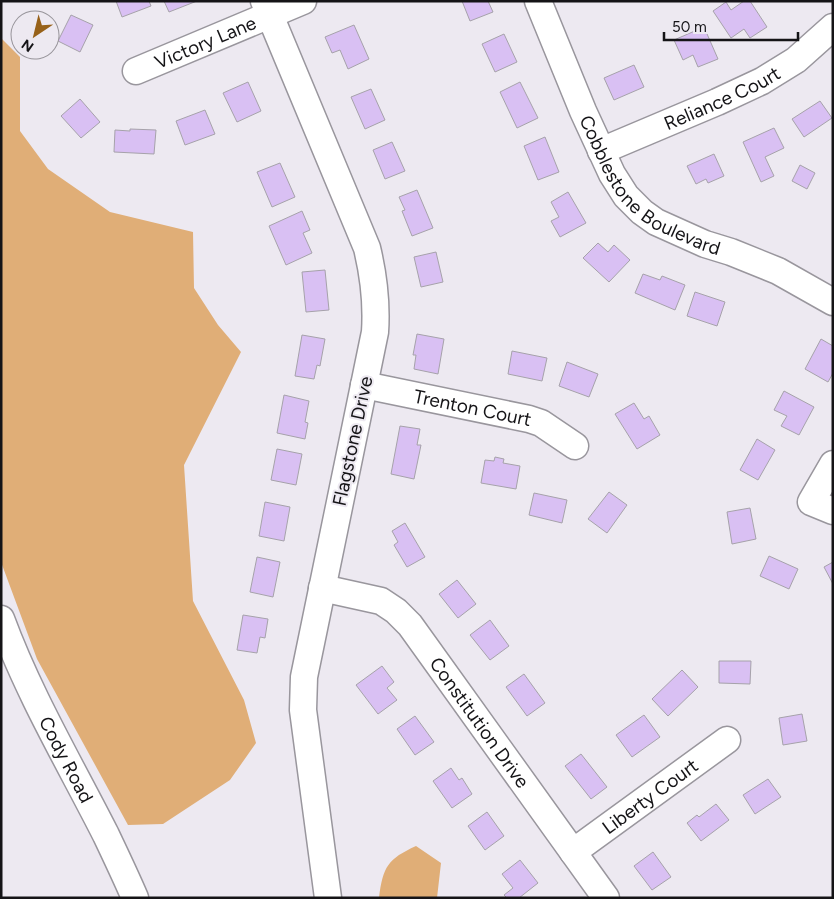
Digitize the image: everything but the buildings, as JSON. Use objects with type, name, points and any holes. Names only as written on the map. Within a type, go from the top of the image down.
[{"type":"street","name":"Victory Lane","points":[[136,71],[267,8],[303,1]]},
{"type":"street","name":"Cobblestone Boulevard","points":[[538,1],[583,111],[612,174],[626,196],[642,212],[656,222],[706,244],[778,271],[833,302]]},
{"type":"street","name":"Flagstone Drive","points":[[267,8],[367,248],[373,272],[377,308],[364,385],[304,677],[303,710],[328,898]]},
{"type":"street","name":"Reliance Court","points":[[601,150],[717,102],[762,81],[796,60],[833,27]]},
{"type":"street","name":"Trenton Court","points":[[364,385],[529,419],[540,423],[575,446]]},
{"type":"street","points":[[822,506],[833,464]]},
{"type":"street","name":"Constitution Drive","points":[[322,588],[381,601],[396,611],[410,625],[606,898]]},
{"type":"street","name":"Cody Road","points":[[1,619],[18,664],[107,837],[135,898]]},
{"type":"street","name":"Liberty Court","points":[[573,852],[727,740]]},
{"type":"shaded area","points":[[1,38],[10,47],[10,60],[20,60],[20,131],[48,169],[110,212],[193,232],[194,288],[218,325],[241,352],[184,465],[193,601],[244,700],[256,743],[230,780],[163,824],[128,825],[37,659],[1,562]]},
{"type":"shaded area","points":[[416,846],[441,863],[437,898],[379,898],[388,865],[399,855]]}]
